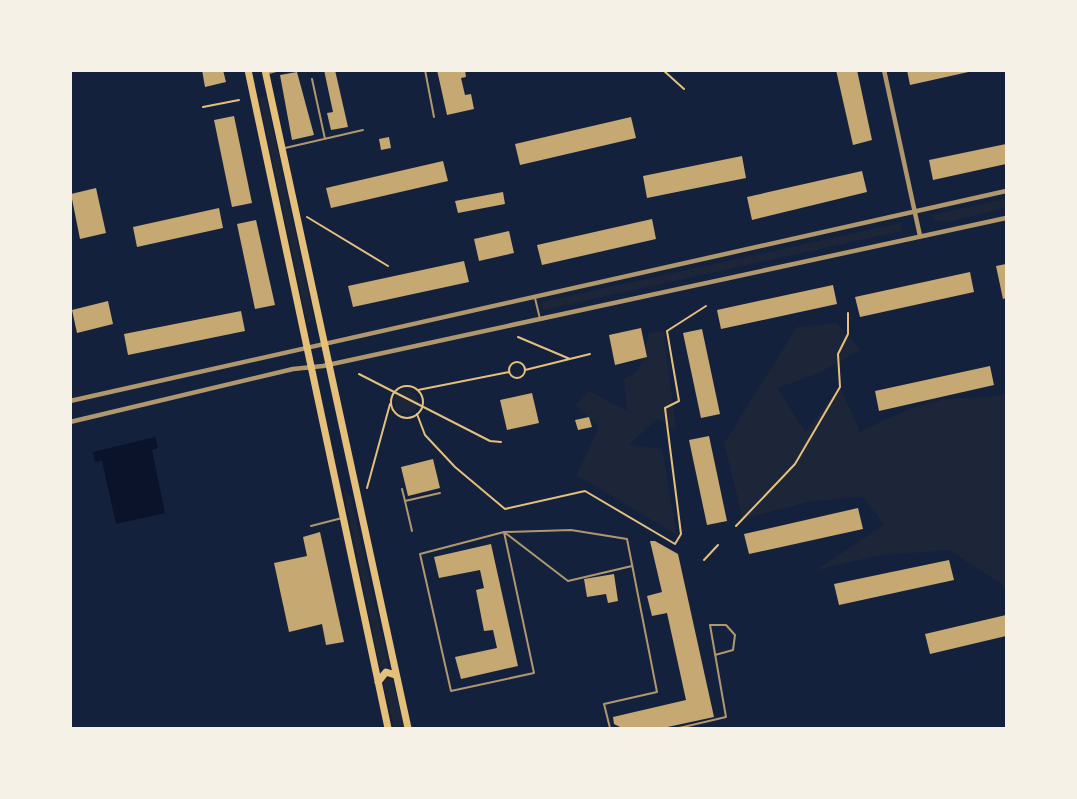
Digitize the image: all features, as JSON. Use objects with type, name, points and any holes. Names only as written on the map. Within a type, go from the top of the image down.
[{"type":"main road","points":[[248,70],[388,729]]},
{"type":"main road","points":[[266,72],[327,365],[408,729]]},
{"type":"main road","points":[[378,684],[379,677],[386,672],[394,673],[397,681]]},
{"type":"street","points":[[884,70],[921,236]]},
{"type":"street","points":[[70,401],[1006,191]]},
{"type":"street","points":[[70,422],[293,369],[327,365],[1006,218]]},
{"type":"lane","points":[[266,72],[280,70]]},
{"type":"lane","points":[[424,70],[434,117]]},
{"type":"lane","points":[[312,79],[326,139]]},
{"type":"lane","points":[[282,148],[363,130]]},
{"type":"lane","points":[[535,296],[540,319]]},
{"type":"lane","points":[[402,489],[412,531]]},
{"type":"lane","points":[[405,501],[440,493]]},
{"type":"lane","points":[[311,526],[342,518]]},
{"type":"lane","points":[[504,532],[534,673],[451,691],[420,554],[504,532],[571,530],[627,539],[657,692],[604,704],[610,729]]},
{"type":"lane","points":[[504,532],[568,581],[633,566]]},
{"type":"lane","points":[[679,729],[726,717],[715,655],[710,625],[726,626],[735,635],[733,650],[715,655]]},
{"type":"path","points":[[663,70],[684,89]]},
{"type":"path","points":[[203,107],[239,100]]},
{"type":"path","points":[[307,217],[388,266]]},
{"type":"path","points":[[417,414],[424,435],[455,467],[505,509],[585,491],[675,544],[681,534],[665,408],[680,401],[667,331],[706,306]]},
{"type":"path","points":[[736,526],[795,464],[840,387],[838,354],[848,334],[848,313]]},
{"type":"path","points":[[518,337],[570,359]]},
{"type":"path","points":[[509,372],[514,378],[519,378],[525,370],[590,354]]},
{"type":"path","points":[[509,372],[511,364],[516,361],[523,364],[525,370]]},
{"type":"path","points":[[367,488],[394,392],[404,386],[418,390],[509,372]]},
{"type":"path","points":[[359,374],[490,441],[501,442]]},
{"type":"path","points":[[391,400],[393,410],[402,417],[417,414],[422,406],[418,390]]},
{"type":"path","points":[[704,560],[718,546]]},
{"type":"shaded area","points":[[266,96],[314,320],[307,322],[259,98]]},
{"type":"shaded area","points":[[1006,199],[1006,208],[947,222],[934,220],[931,215]]},
{"type":"shaded area","points":[[900,223],[902,231],[543,310],[542,302]]},
{"type":"shaded area","points":[[837,323],[860,350],[817,374],[777,388],[805,432],[840,387],[860,432],[900,413],[931,403],[1006,394],[1006,587],[949,550],[876,556],[816,570],[884,525],[863,497],[811,501],[743,519],[724,443],[797,327]]},
{"type":"shaded area","points":[[664,331],[676,430],[657,419],[629,445],[662,449],[677,535],[577,475],[599,426],[575,405],[589,391],[627,411],[624,379],[639,370],[649,333]]},
{"type":"shaded area","points":[[406,390],[415,393],[418,402],[415,411],[406,414],[397,411],[394,402],[397,393]]},
{"type":"shaded area","points":[[155,437],[158,448],[152,450],[165,513],[116,524],[102,461],[95,462],[93,452]]},
{"type":"shaded area","points":[[343,487],[351,497],[389,667],[380,669]]},
{"type":"shaded area","points":[[392,678],[404,728],[394,728],[383,680]]},
{"type":"building","points":[[202,70],[223,70],[226,82],[205,87]]},
{"type":"building","points":[[324,70],[335,70],[348,127],[331,130],[327,113],[333,112]]},
{"type":"building","points":[[437,70],[465,70],[466,77],[461,78],[465,95],[471,94],[474,109],[447,115]]},
{"type":"building","points":[[836,70],[857,70],[872,140],[853,145]]},
{"type":"building","points":[[907,70],[973,70],[973,71],[910,85]]},
{"type":"building","points":[[297,72],[314,135],[292,140],[280,75]]},
{"type":"building","points":[[234,116],[252,203],[232,207],[214,120]]},
{"type":"building","points":[[631,117],[636,138],[520,165],[515,144]]},
{"type":"building","points":[[389,137],[391,148],[381,150],[379,139]]},
{"type":"building","points":[[1006,144],[1006,164],[933,180],[929,160]]},
{"type":"building","points":[[742,156],[746,178],[647,198],[643,176]]},
{"type":"building","points":[[443,161],[448,181],[331,208],[326,188]]},
{"type":"building","points":[[862,171],[867,192],[752,220],[747,197]]},
{"type":"building","points":[[96,188],[106,233],[80,239],[71,194]]},
{"type":"building","points":[[503,192],[505,204],[458,213],[455,201]]},
{"type":"building","points":[[219,208],[223,228],[137,247],[133,227]]},
{"type":"building","points":[[652,219],[656,239],[542,265],[537,245]]},
{"type":"building","points":[[256,220],[275,305],[255,309],[237,224]]},
{"type":"building","points":[[509,231],[514,253],[479,261],[474,239]]},
{"type":"building","points":[[464,261],[469,282],[353,307],[348,286]]},
{"type":"building","points":[[1006,264],[1006,298],[1003,299],[996,266]]},
{"type":"building","points":[[970,272],[974,292],[860,317],[855,297]]},
{"type":"building","points":[[833,285],[837,304],[721,329],[717,310]]},
{"type":"building","points":[[108,301],[113,324],[77,333],[72,310]]},
{"type":"building","points":[[241,311],[245,331],[128,355],[124,334]]},
{"type":"building","points":[[641,328],[647,357],[615,365],[609,335]]},
{"type":"building","points":[[702,329],[720,414],[701,418],[683,333]]},
{"type":"building","points":[[990,366],[994,385],[879,411],[875,391]]},
{"type":"building","points":[[532,393],[539,423],[507,430],[500,400]]},
{"type":"building","points":[[589,417],[592,427],[578,430],[575,420]]},
{"type":"building","points":[[709,436],[727,521],[707,525],[689,440]]},
{"type":"building","points":[[433,459],[440,488],[408,496],[401,467]]},
{"type":"building","points":[[858,508],[863,529],[749,554],[744,534]]},
{"type":"building","points":[[320,532],[344,642],[326,645],[322,624],[289,632],[274,563],[307,556],[303,537]]},
{"type":"building","points":[[650,541],[655,541],[678,554],[714,717],[663,728],[622,728],[614,724],[613,717],[686,700],[667,613],[652,616],[647,596],[662,592]]},
{"type":"building","points":[[491,544],[518,666],[461,679],[455,657],[497,648],[493,630],[484,631],[476,590],[484,588],[480,570],[439,578],[434,557]]},
{"type":"building","points":[[949,560],[954,580],[839,605],[834,584]]},
{"type":"building","points":[[614,574],[618,601],[608,603],[606,594],[587,597],[584,579]]},
{"type":"building","points":[[1006,615],[1006,636],[930,654],[925,634]]}]
